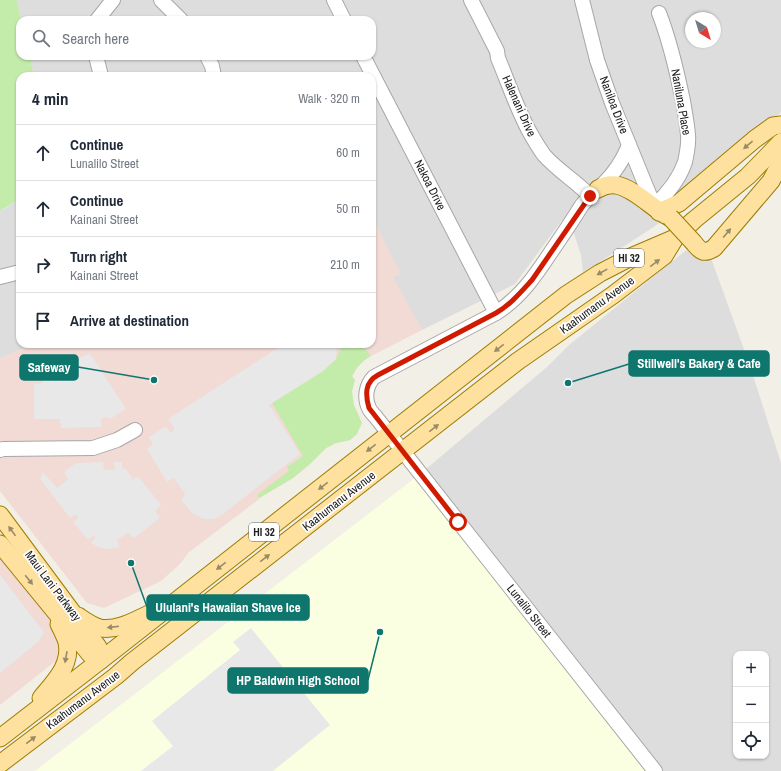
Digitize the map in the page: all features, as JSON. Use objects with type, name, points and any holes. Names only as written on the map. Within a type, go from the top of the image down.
[{"type":"main road","points":[[661,212],[679,203],[755,139],[773,126],[781,125]]},
{"type":"main road","name":"Kaahumanu Avenue","points":[[0,764],[116,676],[138,657],[518,361],[613,295],[664,256],[675,238],[694,220],[748,176],[781,142]]},
{"type":"main road","points":[[594,192],[608,185],[617,185],[632,192],[661,212],[700,250],[705,252],[714,248],[771,181],[781,162]]},
{"type":"main road","name":"Kaahumanu Avenue","points":[[0,738],[566,295],[600,273],[632,256],[675,238]]},
{"type":"main road","points":[[530,324],[535,322],[543,323],[560,331],[562,320],[560,306],[566,295]]},
{"type":"main road","name":"Maui Lani Parkway","points":[[0,515],[98,647],[101,660]]},
{"type":"main road","name":"Maui Lani Parkway","points":[[0,544],[90,654],[101,660],[116,676]]},
{"type":"main road","points":[[73,612],[100,628],[112,628],[124,626],[175,602]]},
{"type":"main road","points":[[20,723],[60,674],[68,657],[66,641],[52,608]]},
{"type":"street","points":[[100,16],[113,0]]},
{"type":"street","points":[[161,0],[177,16]]},
{"type":"street","points":[[334,0],[342,16]]},
{"type":"street","name":"Halenani Drive","points":[[471,0],[497,51],[498,58],[520,113],[537,146],[560,172],[580,186],[594,192]]},
{"type":"street","name":"Naniloa Drive","points":[[582,0],[597,60],[612,103],[629,145],[661,212]]},
{"type":"street","name":"Naniluna Place","points":[[659,13],[678,78],[687,126],[688,145],[684,163],[677,180],[663,198],[661,212]]},
{"type":"street","points":[[97,60],[100,72]]},
{"type":"street","points":[[209,60],[213,72]]},
{"type":"street","name":"Nakoa Drive","points":[[365,60],[371,72]]},
{"type":"street","name":"Nakoa Drive","points":[[376,81],[496,313]]},
{"type":"street","name":"Lunalilo Street","points":[[629,145],[625,155],[616,169],[594,192],[522,292],[496,313],[374,377],[367,387],[367,403],[369,408],[403,452],[655,771]]},
{"type":"street","points":[[0,277],[16,273]]},
{"type":"street","points":[[0,450],[93,448],[117,440],[135,430]]},
{"type":"shaded area","points":[[17,0],[781,0],[781,112],[661,222],[583,272],[581,255],[573,231],[562,220],[515,284],[422,330],[392,277],[400,274],[376,226],[376,72],[33,72],[31,60],[376,60],[376,16],[20,16]]},
{"type":"shaded area","points":[[16,202],[16,348],[25,348],[0,358],[0,210]]},
{"type":"shaded area","points":[[376,226],[401,274],[393,277],[422,330],[365,359],[358,366],[347,385],[346,398],[357,434],[350,440],[336,443],[326,448],[293,478],[263,496],[188,553],[180,564],[161,581],[104,608],[87,603],[0,491],[0,358],[25,348],[376,348]]},
{"type":"shaded area","points":[[690,247],[707,247],[750,366],[781,463],[781,771],[655,771],[420,474],[547,367],[569,345]]},
{"type":"shaded area","points":[[278,348],[337,348],[336,359],[323,371],[269,405],[300,454],[223,514],[214,519],[204,519],[193,514],[181,500],[185,494],[174,478],[167,482],[147,449],[153,444],[149,437],[166,426],[170,433],[174,430],[168,419]]},
{"type":"shaded area","points":[[90,353],[126,409],[110,419],[106,417],[101,419],[101,427],[61,428],[60,419],[34,419],[34,384],[42,383],[48,372],[44,366],[60,356],[65,363]]},
{"type":"shaded area","points":[[103,462],[104,470],[114,470],[114,462],[122,462],[122,469],[125,468],[132,477],[131,480],[138,476],[161,505],[155,511],[160,518],[134,538],[128,533],[117,540],[120,547],[108,549],[98,547],[91,543],[95,538],[94,536],[88,540],[73,522],[77,519],[77,515],[70,518],[40,479],[43,472],[57,488],[68,479],[64,472],[73,465],[78,463]]},
{"type":"shaded area","points":[[420,474],[655,771],[35,771]]},
{"type":"shaded area","points":[[0,555],[72,648],[0,705]]},
{"type":"shaded area","points":[[0,575],[44,632],[39,641],[0,673]]},
{"type":"shaded area","points":[[251,628],[330,725],[273,771],[141,771],[173,746],[152,721],[240,650],[233,642]]},
{"type":"green space","points":[[0,0],[17,0],[20,16],[16,16],[16,60],[31,60],[33,72],[16,72],[16,201],[0,210]]},
{"type":"green space","points":[[341,348],[364,348],[371,356],[360,364],[352,376],[355,380],[352,391],[354,405],[362,423],[357,434],[350,440],[336,443],[326,448],[293,478],[259,498],[257,495],[289,471],[287,467],[303,456],[272,403],[323,371],[336,359]]},
{"type":"place","name":"Safeway","points":[[154,380]]},
{"type":"place","name":"Stillwell's Bakery & Cafe","points":[[568,383]]},
{"type":"place","name":"Ululani's Hawaiian Shave Ice","points":[[131,563]]},
{"type":"place","name":"HP Baldwin High School","points":[[380,632]]},
{"type":"route","points":[[458,522],[369,408],[367,403],[367,387],[374,377],[496,313],[510,303],[532,280],[590,196]]}]
